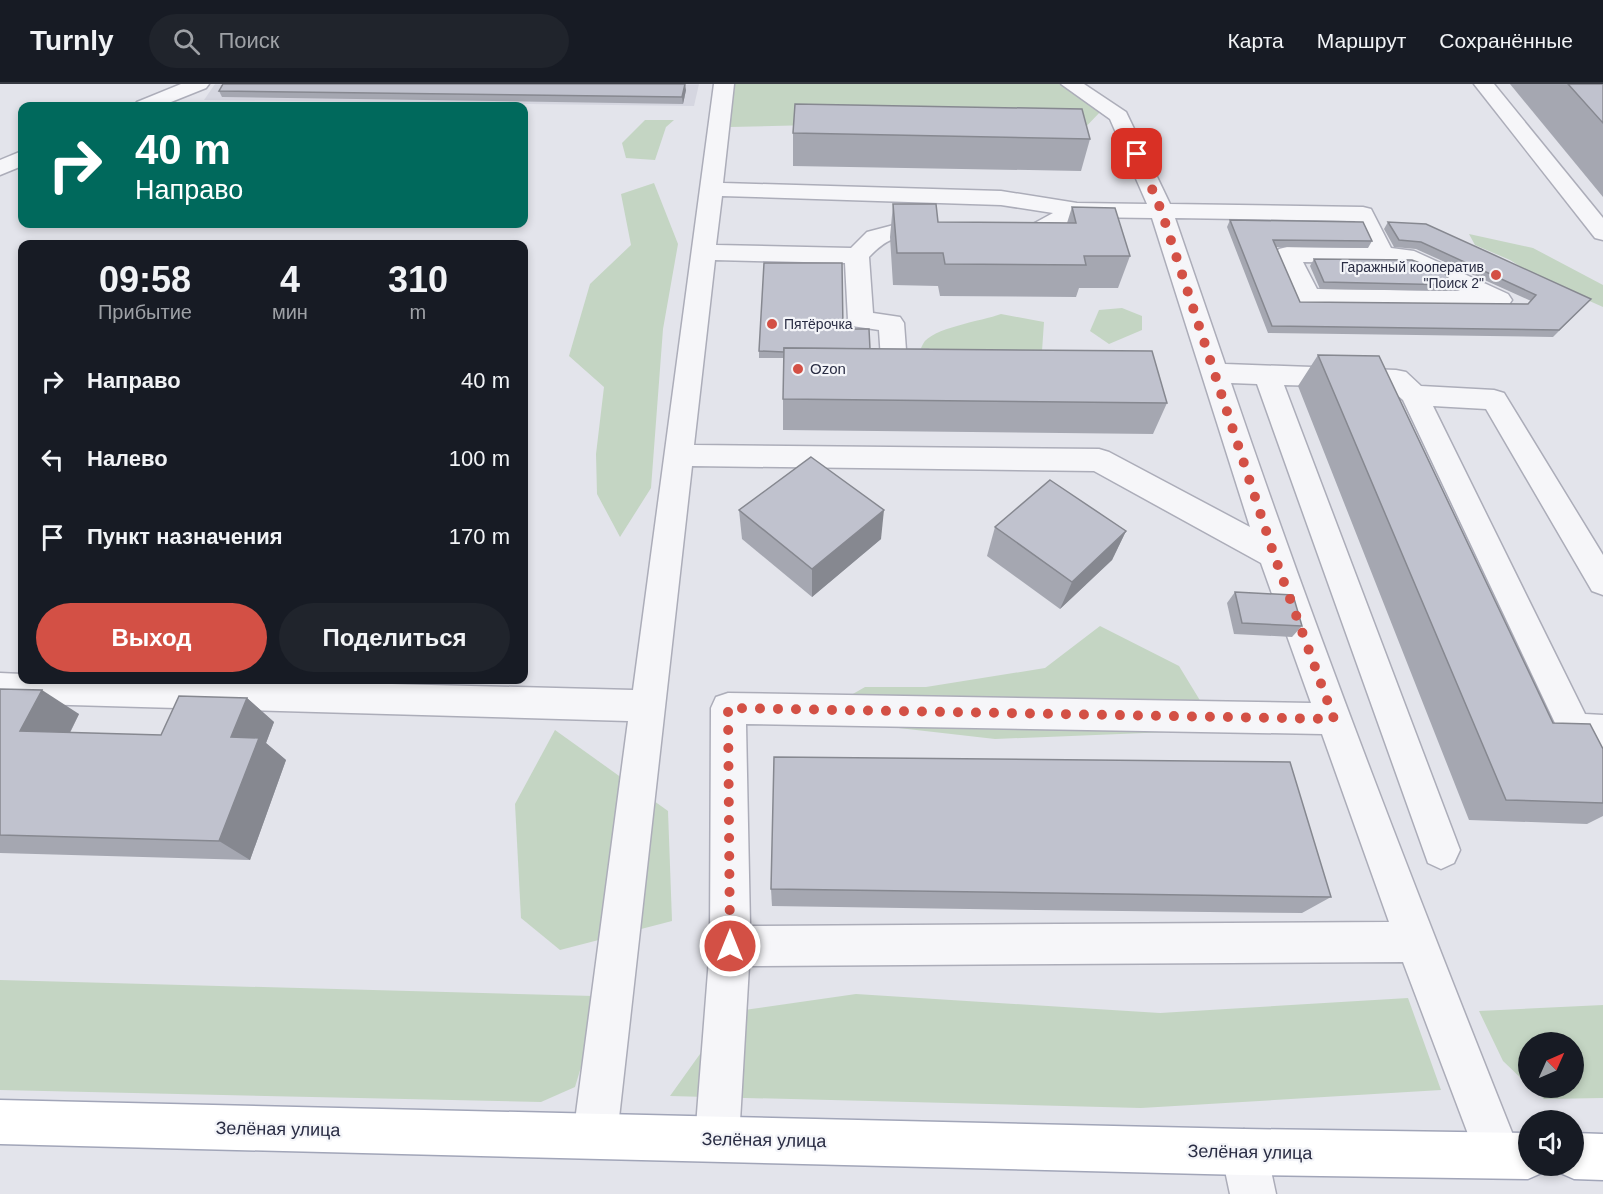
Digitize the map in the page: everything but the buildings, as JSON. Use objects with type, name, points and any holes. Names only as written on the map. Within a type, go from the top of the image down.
[{"type":"main road","name":"Зелёная улица","points":[[0,1122],[717,1139],[1248,1173],[1513,1155]]},
{"type":"main road","points":[[1584,1156],[1603,1157]]},
{"type":"street","points":[[154,102],[199,84]]},
{"type":"street","points":[[595,1136],[724,84]]},
{"type":"street","points":[[1071,84],[1119,116],[1161,210],[1274,555],[1416,942],[1513,1155]]},
{"type":"street","points":[[1484,84],[1603,233]]},
{"type":"street","points":[[0,168],[18,160]]},
{"type":"street","points":[[711,189],[1001,198],[1077,210],[1363,214],[1383,256]]},
{"type":"street","points":[[989,230],[1035,232],[1077,210]]},
{"type":"street","points":[[703,252],[857,255],[875,237],[909,228],[955,229]]},
{"type":"street","points":[[1287,254],[1383,256],[1406,256],[1500,300],[1309,297],[1287,254]]},
{"type":"street","points":[[857,255],[861,320],[891,323],[894,359],[952,359]]},
{"type":"street","points":[[1214,374],[1396,379],[1414,395],[1575,729],[1603,731]]},
{"type":"street","points":[[1267,375],[1441,850]]},
{"type":"street","points":[[1414,395],[1494,400],[1603,582]]},
{"type":"street","points":[[679,455],[1099,460],[1274,555]]},
{"type":"street","points":[[0,688],[648,706]]},
{"type":"street","points":[[717,1139],[730,946],[728,708],[1334,719]]},
{"type":"street","points":[[730,946],[1416,942]]},
{"type":"shaded area","points":[[215,84],[699,84],[694,106],[528,104],[528,102],[204,100]]},
{"type":"green space","points":[[735,84],[1059,84],[1102,110],[1077,136],[813,125],[730,127]]},
{"type":"green space","points":[[645,120],[674,120],[666,127],[655,160],[626,158],[622,143]]},
{"type":"green space","points":[[654,183],[678,244],[663,329],[651,488],[620,537],[597,494],[596,454],[604,387],[569,356],[590,284],[631,245],[621,194]]},
{"type":"green space","points":[[1469,234],[1533,248],[1603,285],[1603,307],[1540,279],[1510,260],[1475,245]]},
{"type":"green space","points":[[1122,308],[1142,316],[1142,330],[1109,344],[1090,331],[1099,310]]},
{"type":"green space","points":[[1001,314],[1044,322],[1042,351],[915,366],[920,349],[928,338],[946,329]]},
{"type":"green space","points":[[1100,626],[1179,666],[1218,730],[995,739],[811,718],[865,687],[926,687],[1045,668]]},
{"type":"green space","points":[[555,730],[668,811],[672,921],[560,950],[521,918],[515,804]]},
{"type":"green space","points":[[0,980],[594,996],[587,1047],[575,1087],[541,1102],[0,1090]]},
{"type":"green space","points":[[856,994],[1160,1013],[1408,998],[1441,1090],[1141,1108],[670,1096],[730,1012]]},
{"type":"green space","points":[[1603,1005],[1603,1098],[1544,1099],[1543,1098],[1584,1098],[1584,1032],[1518,1032],[1518,1075],[1503,1061],[1479,1011]]},
{"type":"place","name":"Гаражный кооператив \"Поиск 2\"","points":[[1496,275]]},
{"type":"place","name":"Пятёрочка","points":[[772,324]]},
{"type":"place","name":"Ozon","points":[[798,369]]},
{"type":"route","points":[[730,946],[728,708],[1334,719],[1274,555],[1161,210],[1137,154]]}]
